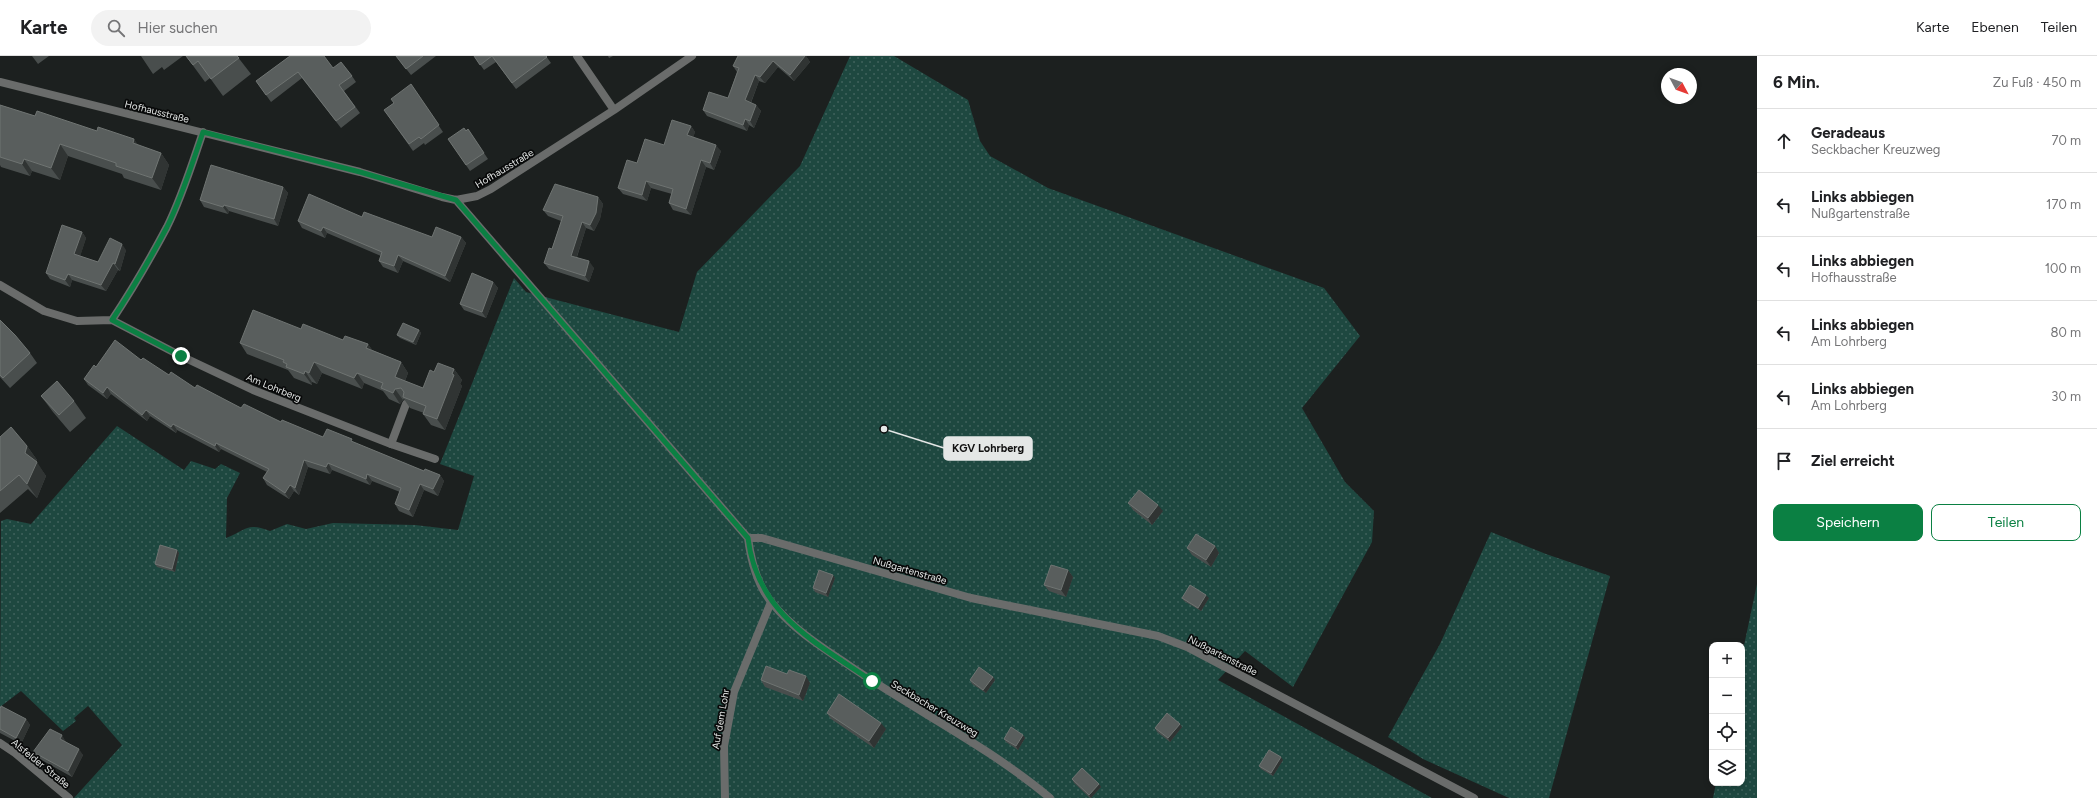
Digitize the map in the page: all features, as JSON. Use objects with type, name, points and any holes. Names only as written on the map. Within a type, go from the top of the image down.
[{"type":"street","points":[[577,56],[614,110]]},
{"type":"street","name":"Hofhausstraße","points":[[0,82],[360,172],[456,200],[476,196],[491,189],[614,110],[692,56]]},
{"type":"street","points":[[112,320],[128,297],[167,226],[186,181],[203,132]]},
{"type":"street","points":[[456,200],[748,538]]},
{"type":"street","name":"Am Lohrberg","points":[[0,285],[44,311],[77,321],[112,320],[181,356],[253,390],[391,444],[435,459]]},
{"type":"street","points":[[391,444],[406,404]]},
{"type":"street","name":"Seckbacher Kreuzweg","points":[[748,538],[750,553],[757,576],[771,602],[802,634],[872,681],[978,746],[1030,781],[1050,798]]},
{"type":"street","name":"Nußgartenstraße","points":[[748,538],[762,538],[971,598],[1158,636],[1187,647],[1474,798]]},
{"type":"street","name":"Auf dem Lohr","points":[[725,798],[724,746],[734,692],[771,602]]},
{"type":"street","name":"Alsfelder Straße","points":[[0,743],[15,752],[69,798]]},
{"type":"green space","points":[[850,56],[894,56],[968,100],[980,141],[990,156],[1048,188],[1324,288],[1360,336],[1302,408],[1345,482],[1374,511],[1372,542],[1293,687],[1245,651],[1218,680],[1432,798],[74,798],[122,745],[88,706],[74,718],[76,721],[63,731],[21,691],[0,707],[1,521],[7,519],[31,524],[117,426],[184,470],[191,461],[215,469],[221,464],[240,473],[227,498],[226,538],[251,527],[262,528],[270,531],[287,524],[306,529],[333,523],[415,525],[458,530],[474,476],[440,464],[514,278],[526,292],[679,332],[697,272],[800,166]]},
{"type":"green space","points":[[1491,532],[1546,554],[1610,576],[1549,798],[1509,798],[1423,759],[1388,737],[1440,644]]},
{"type":"green space","points":[[1757,584],[1757,798],[1713,798],[1715,786],[1745,786],[1745,642]]},
{"type":"building","points":[[186,56],[237,56],[239,58],[211,79],[198,61],[193,65]]},
{"type":"building","points":[[290,56],[324,56],[333,68],[341,62],[352,76],[339,85],[355,107],[336,121],[298,72],[266,95],[256,81]]},
{"type":"building","points":[[396,56],[423,56],[406,69]]},
{"type":"building","points":[[474,56],[492,56],[480,65]]},
{"type":"building","points":[[492,56],[546,56],[547,57],[512,83]]},
{"type":"building","points":[[738,56],[805,56],[790,75],[773,61],[760,77],[755,75],[745,100],[756,105],[750,121],[745,119],[743,125],[703,110],[709,92],[728,98],[739,68],[733,66]]},
{"type":"building","points":[[411,84],[439,125],[421,139],[419,137],[409,144],[384,110],[394,103],[391,99]]},
{"type":"building","points":[[0,105],[35,116],[37,111],[97,131],[98,127],[134,139],[133,143],[161,153],[152,178],[116,166],[116,163],[60,144],[51,168],[24,159],[22,164],[0,157]]},
{"type":"building","points":[[672,120],[691,126],[687,135],[716,145],[710,163],[701,160],[686,209],[669,203],[673,189],[646,181],[642,195],[618,188],[627,160],[637,163],[645,139],[664,145]]},
{"type":"building","points":[[464,128],[466,131],[468,129],[484,153],[466,165],[448,139]]},
{"type":"building","points":[[211,165],[283,187],[274,219],[200,200]]},
{"type":"building","points":[[555,184],[598,197],[596,213],[590,225],[582,222],[571,256],[589,261],[585,276],[544,263],[549,248],[552,249],[563,216],[543,210]]},
{"type":"building","points":[[309,194],[362,217],[364,212],[432,237],[436,227],[461,237],[445,276],[398,255],[394,266],[379,261],[382,252],[323,227],[321,231],[298,221]]},
{"type":"building","points":[[62,225],[82,232],[74,254],[98,262],[110,238],[122,244],[115,264],[113,263],[101,285],[68,274],[65,280],[46,273]]},
{"type":"building","points":[[472,273],[493,282],[482,312],[460,304]]},
{"type":"building","points":[[253,310],[301,329],[303,324],[343,340],[345,336],[368,344],[366,348],[401,362],[395,377],[423,388],[430,370],[434,372],[438,363],[454,369],[452,374],[454,375],[437,419],[423,414],[426,406],[403,397],[404,392],[401,388],[395,389],[393,393],[381,388],[383,383],[357,373],[354,378],[314,362],[309,373],[305,371],[304,374],[286,367],[287,364],[283,362],[284,360],[240,343]]},
{"type":"building","points":[[0,320],[30,353],[3,378],[0,375]]},
{"type":"building","points":[[403,323],[419,330],[413,342],[397,335]]},
{"type":"building","points":[[115,340],[141,360],[143,358],[169,375],[171,372],[195,388],[197,385],[241,408],[244,404],[281,422],[282,420],[323,437],[327,429],[352,439],[351,441],[424,471],[425,469],[440,475],[433,489],[420,484],[409,510],[395,504],[401,488],[367,474],[366,479],[328,463],[326,467],[304,460],[295,488],[290,485],[285,493],[263,478],[269,469],[216,443],[215,446],[173,424],[171,427],[146,410],[142,415],[107,387],[103,393],[84,379],[94,365],[96,367]]},
{"type":"building","points":[[57,381],[74,401],[59,415],[41,396]]},
{"type":"building","points":[[11,427],[27,446],[25,453],[37,462],[27,484],[19,475],[0,491],[0,437]]},
{"type":"building","points":[[1139,490],[1158,505],[1148,518],[1128,503]]},
{"type":"building","points":[[1196,534],[1215,546],[1206,560],[1187,548]]},
{"type":"building","points":[[160,545],[177,550],[172,569],[155,564]]},
{"type":"building","points":[[1051,565],[1068,570],[1061,590],[1044,585]]},
{"type":"building","points":[[819,570],[833,575],[826,593],[813,588]]},
{"type":"building","points":[[1190,585],[1206,595],[1198,608],[1182,598]]},
{"type":"building","points":[[766,666],[787,674],[789,670],[806,676],[799,695],[761,680]]},
{"type":"building","points":[[979,667],[993,677],[983,690],[970,680]]},
{"type":"building","points":[[839,694],[881,723],[869,741],[827,713]]},
{"type":"building","points":[[1,706],[26,719],[16,738],[0,729]]},
{"type":"building","points":[[1167,713],[1180,724],[1168,738],[1155,728]]},
{"type":"building","points":[[1011,727],[1023,735],[1016,746],[1004,739]]},
{"type":"building","points":[[50,729],[62,735],[60,739],[79,749],[68,771],[33,752]]},
{"type":"building","points":[[1269,750],[1281,757],[1271,773],[1259,766]]},
{"type":"building","points":[[1082,768],[1099,784],[1089,795],[1072,779]]},
{"type":"place","name":"KGV Lohrberg","points":[[884,429]]},
{"type":"route","points":[[181,356],[112,320],[128,297],[167,226],[186,181],[203,132],[360,172],[456,200],[577,338],[748,538],[750,553],[757,576],[771,602],[802,634],[872,681]]}]
